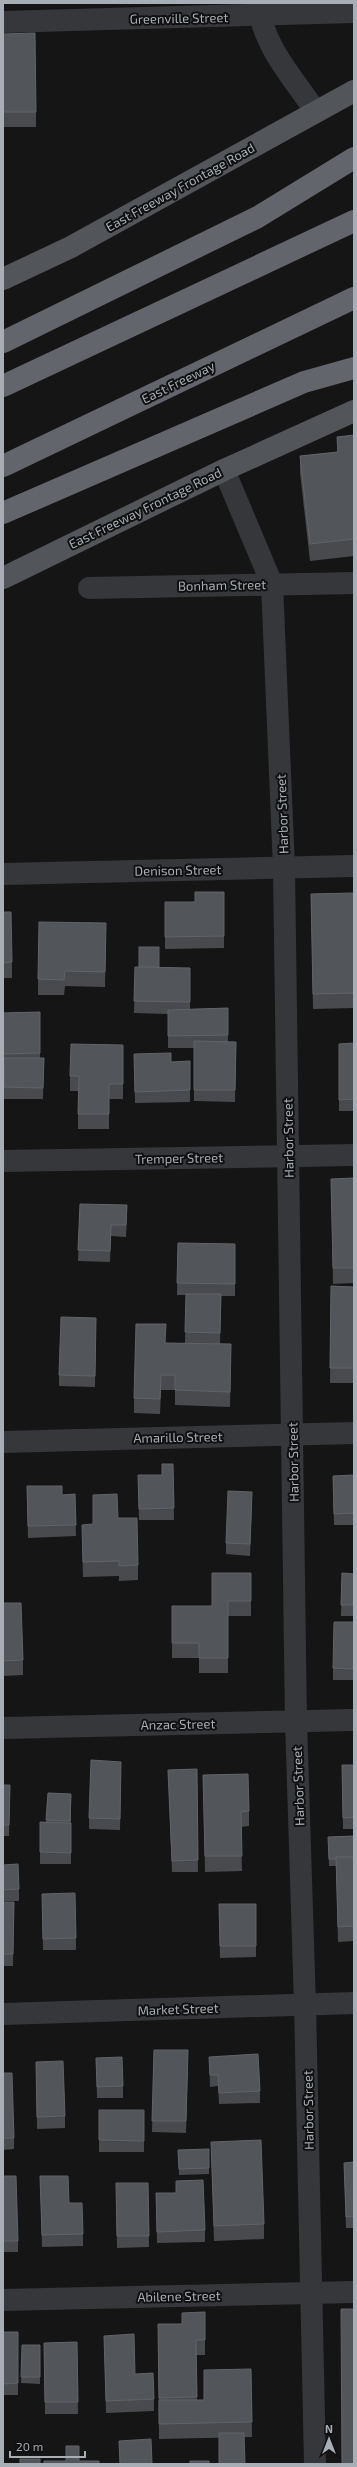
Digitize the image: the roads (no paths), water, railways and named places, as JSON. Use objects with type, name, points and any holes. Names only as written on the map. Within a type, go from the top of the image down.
[{"type":"highway","points":[[3,342],[258,217],[354,158]]},
{"type":"highway","points":[[3,386],[354,221]]},
{"type":"highway","name":"East Freeway","points":[[3,466],[354,298]]},
{"type":"highway","points":[[3,513],[304,382],[354,368]]},
{"type":"main road","name":"East Freeway Frontage Road","points":[[3,279],[71,246],[354,91]]},
{"type":"main road","name":"East Freeway Frontage Road","points":[[3,578],[224,470],[354,411]]},
{"type":"street","name":"Greenville Street","points":[[3,22],[259,10],[354,12]]},
{"type":"street","points":[[259,10],[276,54],[316,112]]},
{"type":"street","name":"Harbor Street","points":[[224,470],[272,584],[284,868],[296,1721],[306,2005],[315,2464]]},
{"type":"street","name":"Bonham Street","points":[[89,588],[354,583]]},
{"type":"street","name":"Denison Street","points":[[3,874],[354,866]]},
{"type":"street","name":"Tremper Street","points":[[3,1161],[354,1155]]},
{"type":"street","name":"Amarillo Street","points":[[3,1442],[293,1434],[354,1434]]},
{"type":"street","name":"Anzac Street","points":[[3,1728],[354,1720]]},
{"type":"street","name":"Market Street","points":[[3,2014],[354,2003]]},
{"type":"street","name":"Abilene Street","points":[[3,2300],[354,2292]]}]
